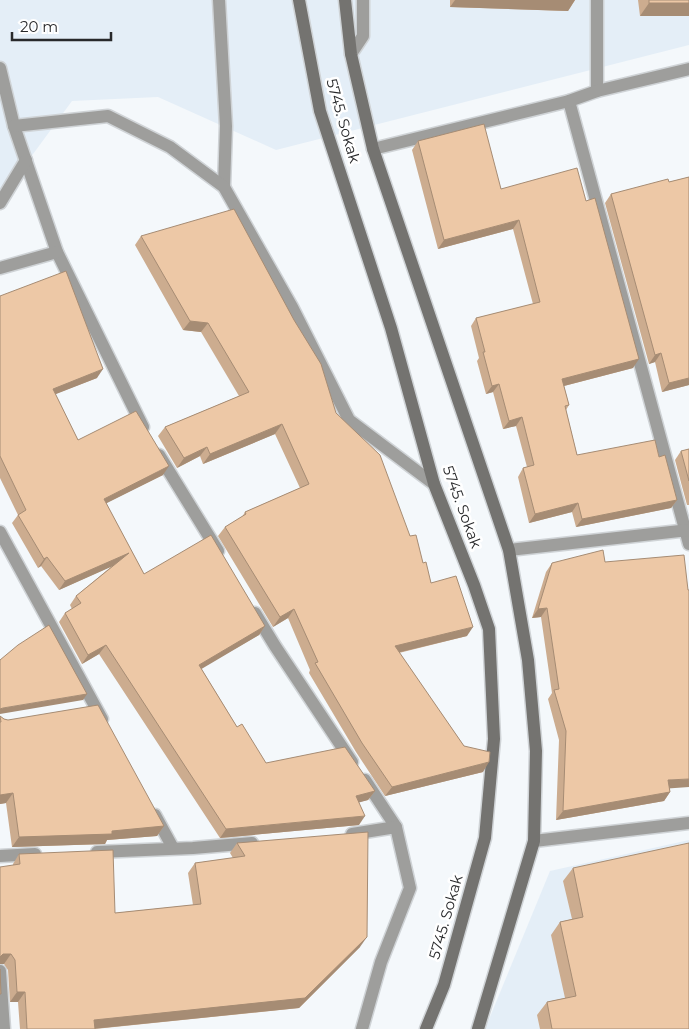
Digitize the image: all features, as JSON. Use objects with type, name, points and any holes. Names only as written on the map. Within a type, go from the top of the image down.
[{"type":"street","points":[[219,0],[226,126],[224,187]]},
{"type":"street","name":"5745. Sokak","points":[[299,0],[320,111],[391,328],[434,484],[474,585],[489,629],[494,738],[485,838],[444,985],[426,1029]]},
{"type":"street","name":"5745. Sokak","points":[[345,0],[351,54],[373,149],[509,550],[529,669],[536,751],[534,841],[478,1029]]},
{"type":"street","points":[[351,54],[363,36],[363,0]]},
{"type":"street","points":[[597,0],[597,91]]},
{"type":"street","points":[[0,68],[14,126],[57,252],[137,417],[224,562]]},
{"type":"street","points":[[373,149],[569,101],[597,91],[689,69]]},
{"type":"street","points":[[569,101],[687,530],[689,544]]},
{"type":"street","points":[[14,126],[108,116],[170,147],[224,187],[292,307],[349,420],[434,484]]},
{"type":"street","points":[[0,203],[26,160]]},
{"type":"street","points":[[0,268],[57,252]]},
{"type":"street","points":[[509,550],[687,530]]},
{"type":"street","points":[[0,532],[90,707],[109,731]]},
{"type":"street","points":[[250,604],[275,646],[396,827],[410,888],[381,962],[362,1029]]},
{"type":"street","points":[[150,806],[173,848]]},
{"type":"street","points":[[534,841],[689,822]]},
{"type":"street","points":[[336,836],[396,827]]},
{"type":"street","points":[[86,852],[260,842]]},
{"type":"street","points":[[0,856],[48,854]]},
{"type":"street","points":[[0,971],[4,1029]]},
{"type":"shaded area","points":[[0,0],[689,0],[689,45],[276,150],[158,97],[72,101],[0,199]]},
{"type":"shaded area","points":[[689,840],[689,1029],[485,1029],[550,871]]},
{"type":"building","points":[[649,0],[689,0],[689,3],[649,3]]},
{"type":"building","points":[[484,124],[501,189],[577,168],[586,201],[595,198],[639,359],[562,379],[569,405],[565,406],[577,455],[655,440],[659,457],[665,455],[677,500],[582,519],[578,503],[535,514],[523,468],[534,465],[522,417],[509,421],[499,384],[492,386],[476,318],[540,302],[519,220],[444,240],[418,141]]},
{"type":"building","points":[[689,177],[689,378],[669,383],[661,353],[655,355],[611,194],[668,179],[669,182]]},
{"type":"building","points":[[234,209],[294,320],[321,364],[336,413],[380,455],[410,536],[416,535],[423,563],[426,562],[431,583],[456,576],[473,627],[395,646],[464,746],[490,752],[489,762],[392,787],[362,743],[315,663],[318,662],[294,609],[280,617],[225,527],[246,514],[245,512],[309,484],[282,424],[210,454],[207,447],[184,458],[165,427],[249,392],[208,323],[190,321],[141,236]]},
{"type":"building","points":[[66,271],[103,369],[53,389],[78,440],[136,411],[169,466],[104,499],[144,574],[211,535],[265,626],[199,665],[237,727],[242,724],[266,763],[345,747],[375,791],[356,796],[365,816],[226,829],[106,645],[88,655],[65,613],[81,603],[76,596],[129,553],[65,581],[47,557],[44,559],[18,515],[26,510],[0,456],[0,296]]},
{"type":"building","points":[[689,449],[689,481],[681,451]]},
{"type":"building","points":[[603,550],[605,562],[684,555],[689,590],[689,779],[668,780],[670,792],[563,811],[566,731],[554,690],[559,689],[547,608],[538,609],[552,563]]},
{"type":"building","points":[[49,625],[87,694],[0,709],[0,660],[18,645]]},
{"type":"building","points":[[98,705],[164,826],[112,831],[112,834],[19,837],[13,793],[0,795],[0,716],[8,720]]},
{"type":"building","points":[[368,832],[367,937],[305,998],[94,1020],[95,1029],[27,1029],[25,992],[17,992],[15,960],[11,954],[3,954],[0,957],[0,867],[20,864],[19,854],[113,850],[115,913],[201,904],[195,863],[245,856],[237,843]]},
{"type":"building","points":[[689,843],[689,1029],[552,1029],[547,1002],[576,996],[560,922],[583,917],[573,868]]}]
